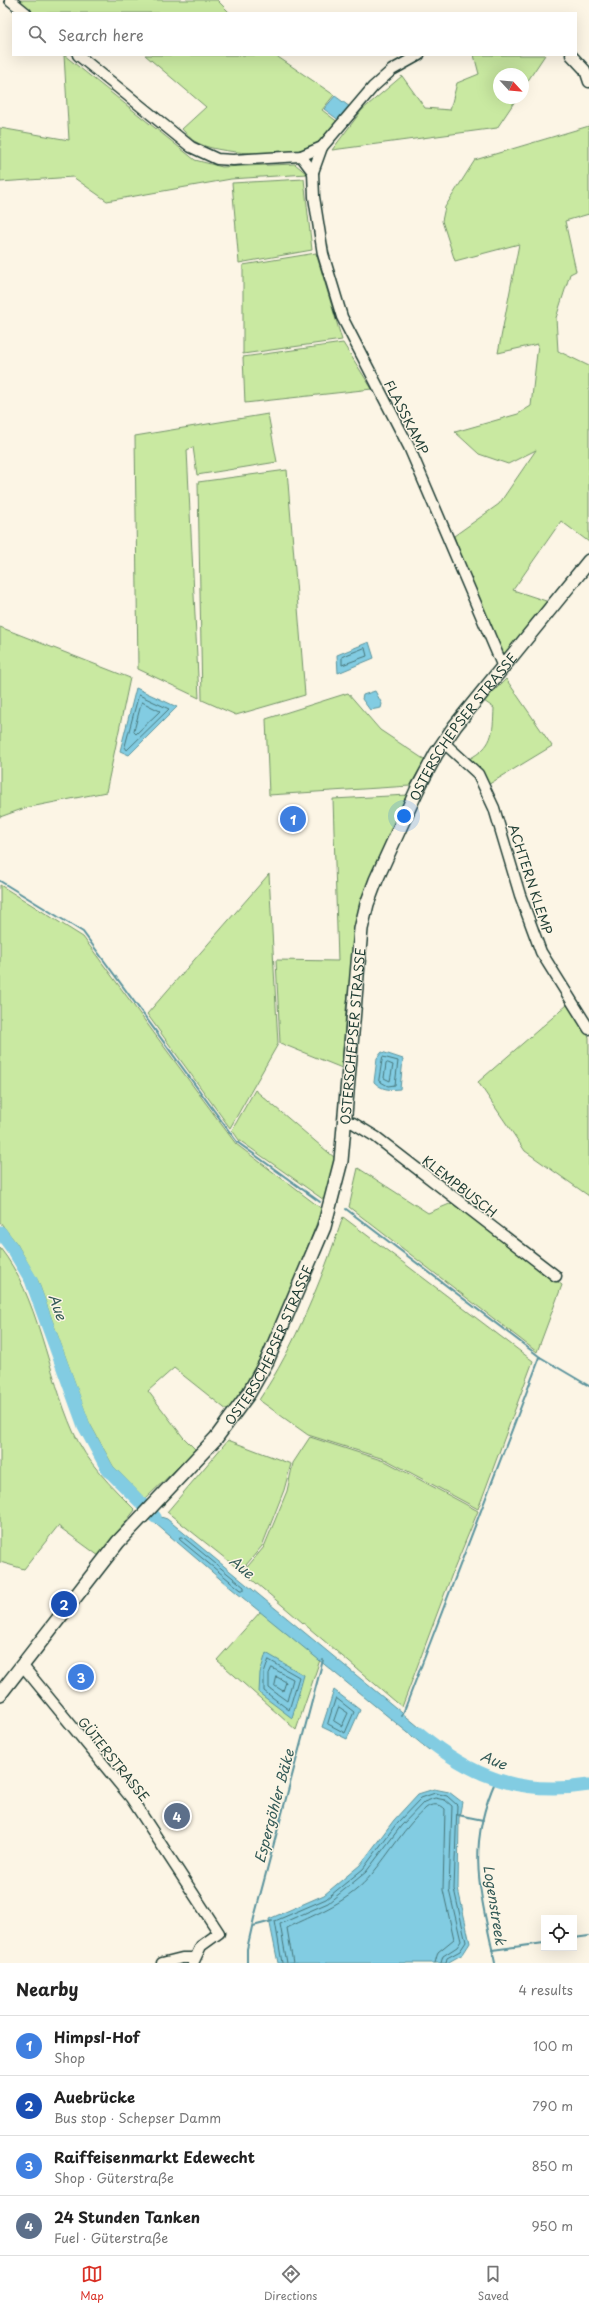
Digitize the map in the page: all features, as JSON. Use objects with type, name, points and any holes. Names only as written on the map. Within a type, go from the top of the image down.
[{"type":"main road","name":"OSTERSCHEPSER STRASSE","points":[[0,1694],[138,1520],[225,1427],[249,1393],[267,1360],[324,1227],[341,1161],[364,917],[376,880],[417,790],[443,742],[589,561]]},
{"type":"street","points":[[10,0],[25,12]]},
{"type":"street","points":[[79,56],[191,147],[206,155],[233,160],[301,156],[322,147],[373,87],[392,70],[417,56]]},
{"type":"street","points":[[572,56],[584,70],[589,82]]},
{"type":"street","name":"FLASSKAMP","points":[[322,147],[313,172],[314,197],[323,254],[342,317],[409,447],[503,667]]},
{"type":"street","points":[[301,156],[313,172]]},
{"type":"street","name":"ACHTERN KLEMP","points":[[443,742],[478,774],[494,808],[520,895],[541,952],[589,1029]]},
{"type":"street","name":"KLEMPBUSCH","points":[[345,1122],[353,1122],[376,1137],[556,1276]]},
{"type":"street","name":"GÜTERSTRASSE","points":[[22,1665],[131,1798],[219,1933],[201,1946],[194,1961]]},
{"type":"street","points":[[162,1963],[182,1958],[194,1961]]},
{"type":"green space","points":[[18,0],[217,0],[229,12],[33,12]]},
{"type":"green space","points":[[64,56],[195,160],[222,167],[295,164],[307,174],[231,179],[107,201],[73,177],[0,182],[0,128],[69,140]]},
{"type":"green space","points":[[146,56],[276,56],[334,95],[322,110],[339,123],[324,138],[305,149],[282,153],[233,152],[205,146],[196,142],[192,140],[182,129],[206,107]]},
{"type":"green space","points":[[474,56],[544,56],[529,79],[529,68],[493,68],[493,104],[513,104],[497,128],[332,150],[362,110],[402,76],[425,108],[450,110],[457,83],[479,74]]},
{"type":"green space","points":[[589,126],[589,214],[565,221],[576,271],[570,274],[556,318],[558,351],[589,366],[589,542],[561,521],[513,590],[546,601],[547,604],[504,657],[469,579],[454,536],[499,504],[536,450],[508,464],[479,454],[455,432],[518,414],[531,406],[538,344],[498,353],[519,244],[455,261],[442,221],[445,207],[475,160]]},
{"type":"green space","points":[[304,179],[312,250],[239,263],[232,183]]},
{"type":"green space","points":[[316,253],[342,340],[243,354],[243,265]]},
{"type":"green space","points":[[343,343],[372,389],[245,403],[243,357]]},
{"type":"green space","points":[[268,414],[277,462],[197,475],[193,447],[187,450],[199,698],[138,669],[135,436]]},
{"type":"green space","points":[[287,470],[305,695],[236,715],[202,700],[198,482]]},
{"type":"green space","points":[[0,627],[130,678],[106,792],[25,808],[0,817]]},
{"type":"green space","points":[[506,679],[552,746],[486,786],[469,759],[483,749],[492,732],[494,708],[484,701]]},
{"type":"green space","points":[[348,693],[380,730],[425,760],[410,786],[269,795],[266,719]]},
{"type":"green space","points":[[408,795],[357,929],[346,1009],[342,1068],[280,1043],[276,960],[338,961],[333,799]]},
{"type":"green space","points":[[269,874],[278,1044],[230,1128],[147,1014]]},
{"type":"green space","points":[[0,885],[83,937],[236,1144],[322,1209],[270,1339],[243,1388],[228,1411],[174,1368],[148,1391],[183,1437],[196,1450],[145,1499],[113,1466],[89,1422],[38,1281],[17,1244],[0,1222]]},
{"type":"green space","points":[[567,1005],[589,1037],[589,1196],[525,1151],[478,1082]]},
{"type":"green space","points":[[255,1090],[335,1158],[324,1200],[239,1140],[232,1130]]},
{"type":"green space","points":[[358,1168],[428,1213],[452,1203],[562,1285],[537,1352],[349,1207]]},
{"type":"green space","points":[[343,1217],[533,1361],[478,1509],[387,1460],[308,1435],[259,1400],[296,1335],[307,1312]]},
{"type":"green space","points":[[0,1248],[13,1267],[24,1289],[41,1336],[64,1409],[79,1443],[100,1474],[135,1510],[99,1556],[58,1526],[24,1569],[0,1562]]},
{"type":"green space","points":[[310,1437],[387,1462],[478,1511],[452,1574],[402,1707],[243,1572],[264,1547],[287,1491],[293,1463]]},
{"type":"green space","points":[[228,1440],[291,1464],[284,1490],[262,1546],[241,1571],[167,1512]]},
{"type":"green space","points":[[261,1611],[320,1660],[296,1730],[217,1660]]},
{"type":"water","points":[[335,96],[350,107],[340,121],[324,109]]},
{"type":"water","points":[[369,642],[374,658],[338,673],[337,655]]},
{"type":"water","points":[[136,688],[177,707],[129,755],[120,751]]},
{"type":"water","points":[[375,691],[382,704],[381,708],[370,710],[362,699],[363,695]]},
{"type":"water","points":[[382,1052],[403,1059],[400,1089],[386,1089],[380,1087],[374,1082],[377,1058]]},
{"type":"water","points":[[155,1512],[161,1517],[167,1519],[436,1741],[429,1750],[226,1584],[149,1518]]},
{"type":"water","points":[[266,1653],[304,1675],[292,1718],[259,1693],[260,1673]]},
{"type":"water","points":[[334,1690],[360,1710],[347,1739],[322,1727]]},
{"type":"water","points":[[434,1789],[449,1792],[462,1802],[459,1818],[458,1889],[470,1943],[463,1954],[447,1963],[278,1963],[269,1919],[324,1895],[360,1865],[394,1820],[418,1794]]},
{"type":"waterway","points":[[0,881],[83,932],[237,1142],[320,1202]]},
{"type":"waterway","points":[[346,1209],[540,1357]]},
{"type":"waterway","name":"Aue","points":[[0,1232],[12,1248],[31,1280],[84,1426],[108,1470],[155,1517]]},
{"type":"waterway","points":[[402,1716],[540,1357],[589,1386]]},
{"type":"waterway","name":"Espergöhler Bäke","points":[[247,1963],[247,1949],[254,1918],[323,1660]]},
{"type":"waterway","name":"Logenstreek","points":[[419,1733],[458,1761],[478,1772],[498,1780],[541,1788],[564,1788],[589,1785]]},
{"type":"waterway","name":"Logenstreek","points":[[495,1963],[481,1893],[478,1850],[486,1805],[496,1780]]},
{"type":"waterway","points":[[458,1815],[483,1820]]},
{"type":"waterway","points":[[253,1926],[272,1921]]},
{"type":"waterway","points":[[577,1938],[589,1936]]},
{"type":"waterway","points":[[492,1950],[541,1943]]},
{"type":"place","name":"Himpsl-Hof","points":[[293,819]]},
{"type":"place","name":"Auebrücke","points":[[64,1604]]},
{"type":"place","name":"Raiffeisenmarkt Edewecht","points":[[81,1677]]},
{"type":"place","name":"24 Stunden Tanken","points":[[177,1816]]}]
